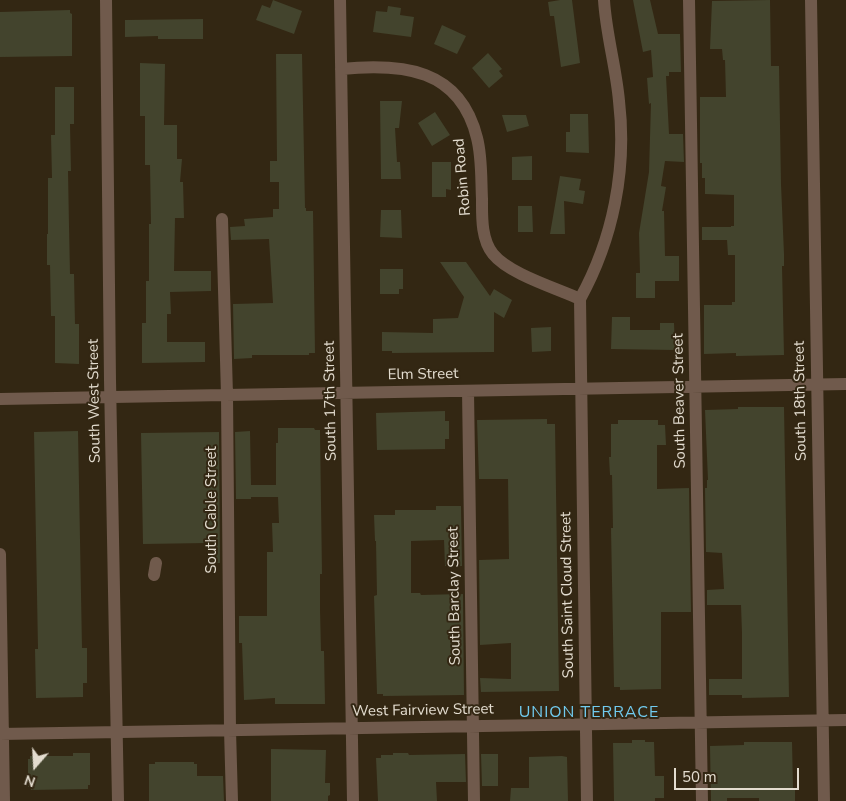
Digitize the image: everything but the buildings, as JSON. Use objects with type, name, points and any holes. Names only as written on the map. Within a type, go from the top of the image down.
[{"type":"street","name":"South West Street","points":[[106,0],[118,801]]},
{"type":"street","name":"South 17th Street","points":[[340,0],[348,393],[353,801]]},
{"type":"street","points":[[580,299],[591,280],[604,247],[613,216],[620,170],[620,103],[605,19],[604,0]]},
{"type":"street","name":"South Beaver Street","points":[[689,0],[702,801]]},
{"type":"street","name":"South 18th Street","points":[[811,0],[824,801]]},
{"type":"street","name":"Robin Road","points":[[341,69],[371,66],[404,68],[425,73],[455,93],[473,123],[478,140],[483,225],[486,240],[493,254],[522,274],[580,299]]},
{"type":"street","name":"South Cable Street","points":[[222,219],[227,395],[232,801]]},
{"type":"street","name":"South Saint Cloud Street","points":[[580,299],[587,801]]},
{"type":"street","name":"Elm Street","points":[[0,399],[846,384]]},
{"type":"street","name":"South Barclay Street","points":[[468,391],[474,801]]},
{"type":"street","points":[[0,554],[4,801]]},
{"type":"street","name":"West Fairview Street","points":[[2,734],[846,720]]},
{"type":"district","name":"UNION TERRACE","points":[[589,713]]}]
